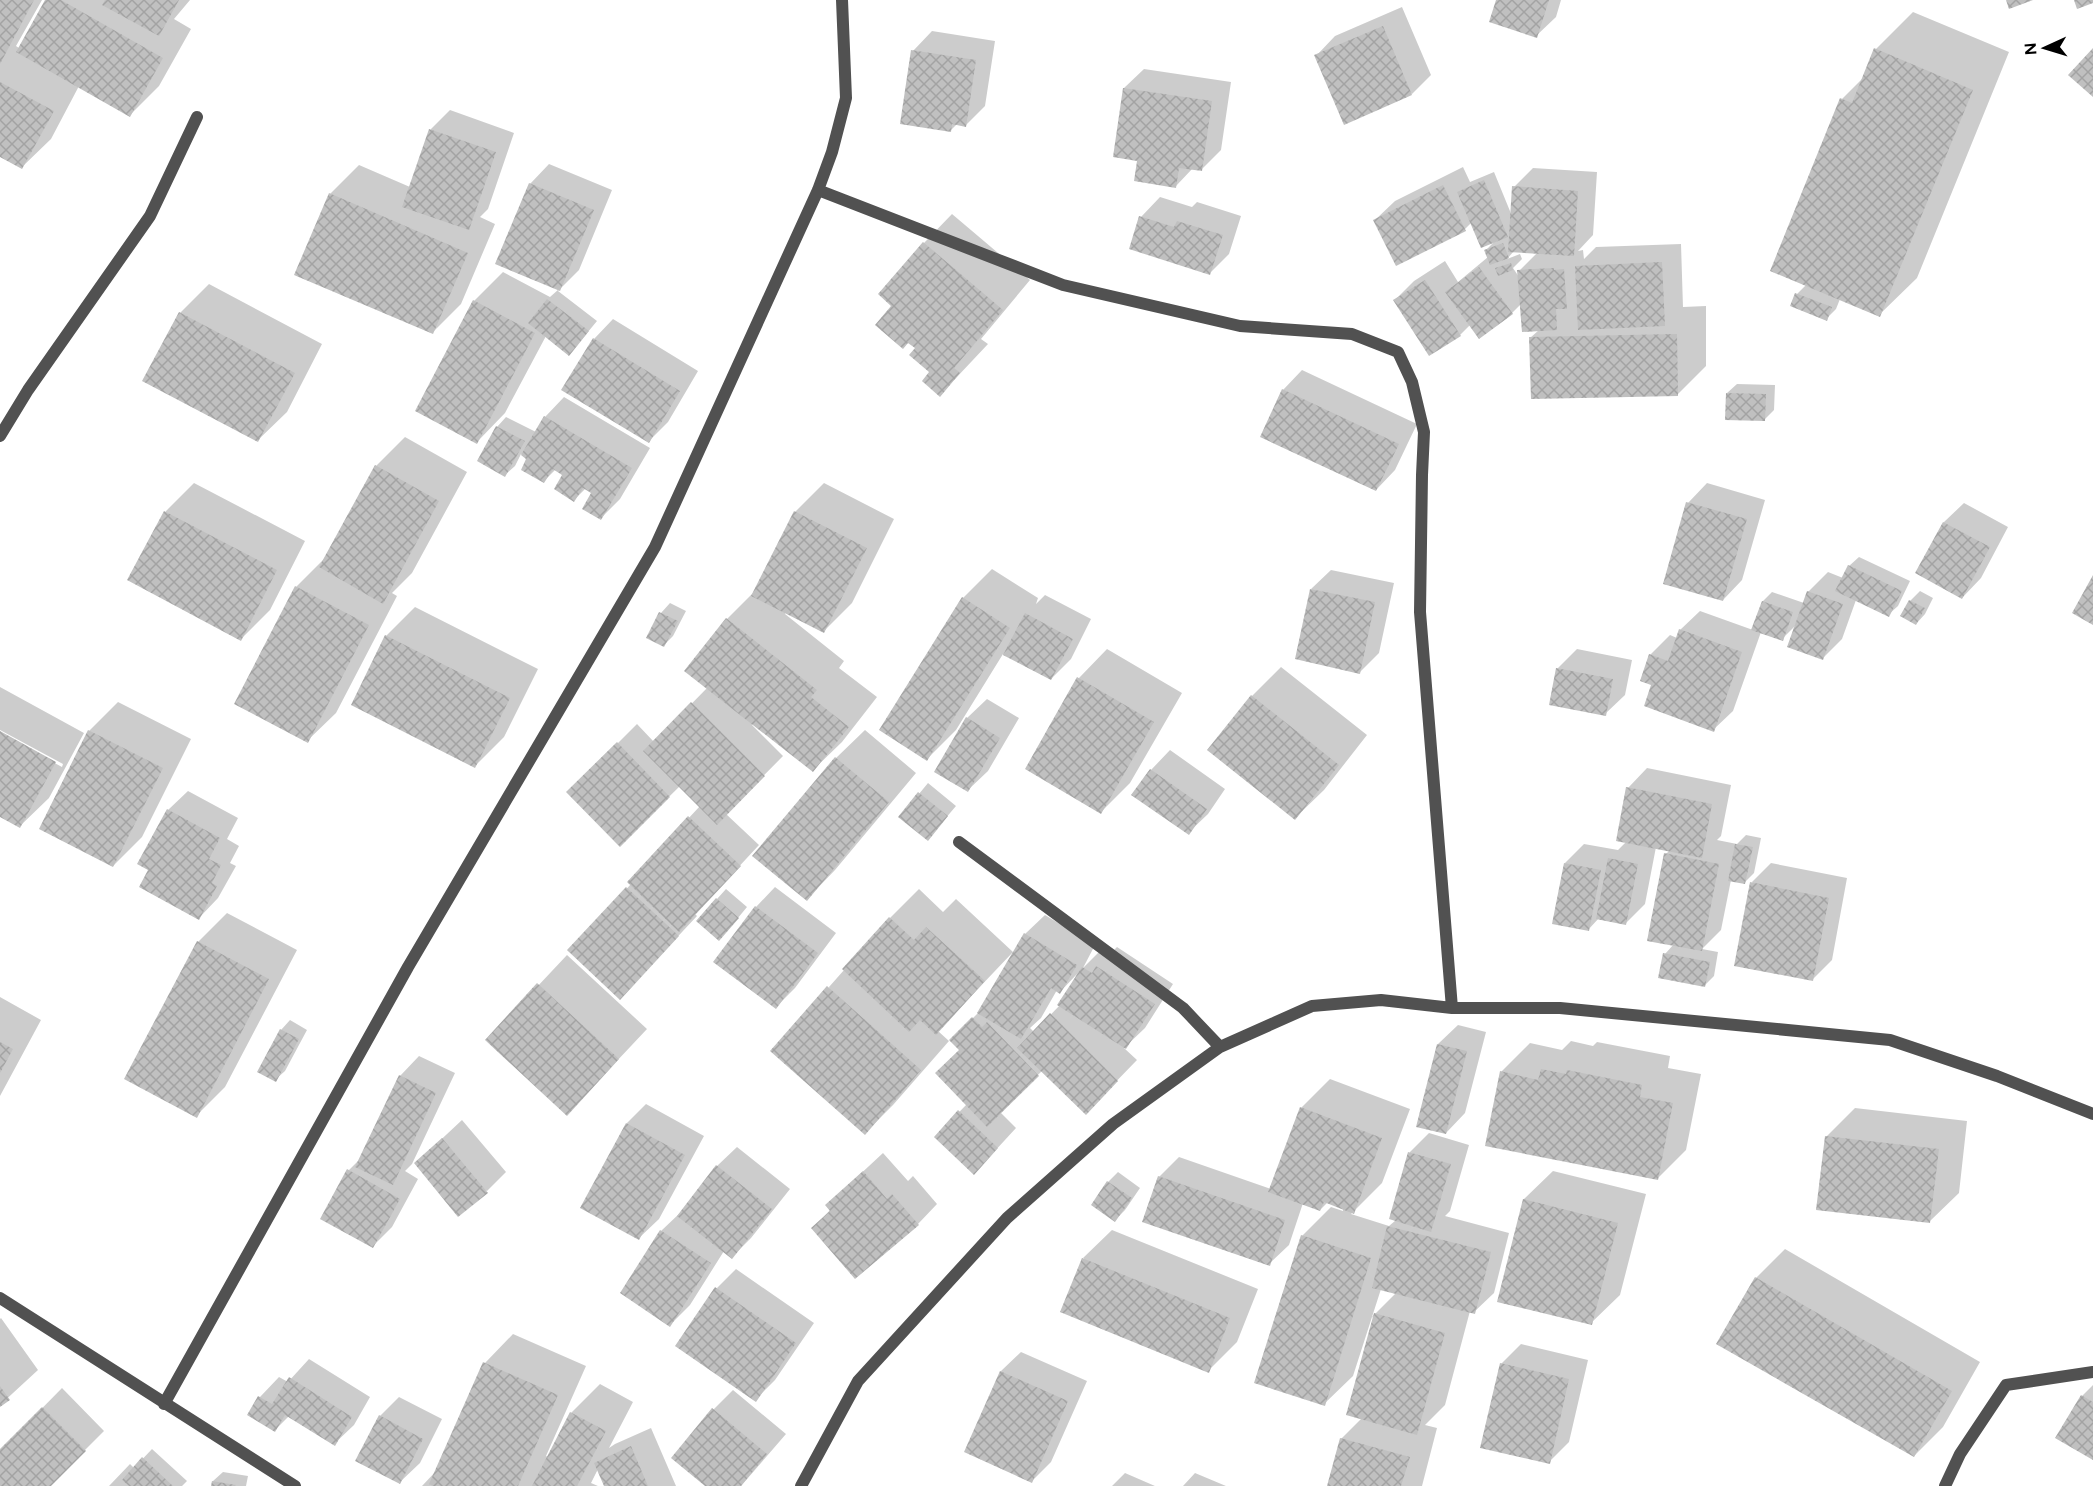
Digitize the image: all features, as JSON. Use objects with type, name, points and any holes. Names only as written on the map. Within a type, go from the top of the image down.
[{"type":"street","points":[[164,1404],[408,967],[655,547],[818,190],[832,152],[846,98],[842,0]]},
{"type":"street","points":[[0,436],[28,390],[150,216],[197,117]]},
{"type":"street","points":[[818,190],[1063,285],[1240,326],[1352,334],[1398,352],[1412,382],[1424,432],[1420,612],[1452,1008]]},
{"type":"street","points":[[959,842],[1183,1008],[1220,1047]]},
{"type":"street","points":[[801,1486],[858,1381],[1007,1218],[1113,1124],[1220,1047],[1312,1006],[1381,1000],[1452,1008],[1560,1008],[1890,1040],[1997,1076],[2093,1114]]},
{"type":"street","points":[[0,1298],[295,1486]]},
{"type":"street","points":[[1945,1486],[1960,1454],[2006,1385],[2093,1372]]},
{"type":"building","points":[[0,0],[34,0],[0,64]]},
{"type":"building","points":[[45,0],[61,0],[163,58],[130,117],[16,52]]},
{"type":"building","points":[[105,0],[179,0],[159,36],[102,5]]},
{"type":"building","points":[[1496,0],[1549,0],[1537,38],[1489,22]]},
{"type":"building","points":[[2006,0],[2033,0],[2009,9]]},
{"type":"building","points":[[2074,0],[2093,0],[2093,3],[2077,9]]},
{"type":"building","points":[[1383,26],[1412,95],[1344,125],[1314,55]]},
{"type":"building","points":[[1874,48],[1973,90],[1880,317],[1770,271],[1840,98],[1852,103]]},
{"type":"building","points":[[2093,48],[2093,97],[2068,75]]},
{"type":"building","points":[[911,50],[976,60],[966,127],[952,124],[951,132],[900,124]]},
{"type":"building","points":[[0,82],[54,111],[22,169],[0,157]]},
{"type":"building","points":[[1123,88],[1212,101],[1202,171],[1179,168],[1176,188],[1134,181],[1137,161],[1113,157]]},
{"type":"building","points":[[429,129],[496,152],[469,230],[402,207]]},
{"type":"building","points":[[1484,180],[1508,237],[1481,248],[1457,192]]},
{"type":"building","points":[[529,183],[594,210],[560,291],[495,264]]},
{"type":"building","points":[[1443,185],[1466,231],[1396,266],[1373,220]]},
{"type":"building","points":[[1512,186],[1578,191],[1574,256],[1508,252]]},
{"type":"building","points":[[329,193],[468,253],[433,334],[294,275]]},
{"type":"building","points":[[1139,216],[1174,227],[1177,221],[1223,235],[1210,275],[1129,249]]},
{"type":"building","points":[[923,242],[1003,310],[954,368],[960,373],[940,397],[922,381],[929,372],[909,355],[915,348],[908,343],[903,349],[875,325],[891,306],[878,294]]},
{"type":"building","points":[[1503,243],[1509,258],[1490,265],[1484,250]]},
{"type":"building","points":[[1662,262],[1665,326],[1578,330],[1575,266]]},
{"type":"building","points":[[1511,263],[1513,270],[1498,276],[1495,268]]},
{"type":"building","points":[[1479,267],[1513,314],[1479,339],[1445,292]]},
{"type":"building","points":[[1554,268],[1554,270],[1564,269],[1567,309],[1556,309],[1557,330],[1522,332],[1517,270]]},
{"type":"building","points":[[1425,280],[1461,336],[1429,356],[1393,300]]},
{"type":"building","points":[[1795,293],[1832,307],[1827,321],[1790,306]]},
{"type":"building","points":[[547,299],[589,331],[569,356],[528,323]]},
{"type":"building","points":[[473,300],[535,333],[477,444],[415,411]]},
{"type":"building","points":[[179,312],[295,373],[258,442],[142,381]]},
{"type":"building","points":[[1677,334],[1678,396],[1531,399],[1529,337]]},
{"type":"building","points":[[593,338],[680,391],[649,443],[561,390]]},
{"type":"building","points":[[1282,389],[1399,444],[1376,491],[1260,437]]},
{"type":"building","points":[[1726,393],[1766,394],[1765,421],[1725,420]]},
{"type":"building","points":[[544,416],[632,468],[601,520],[582,509],[591,493],[583,488],[574,502],[554,489],[562,475],[553,469],[544,483],[521,470],[526,459],[521,455]]},
{"type":"building","points":[[496,426],[525,441],[505,477],[477,461]]},
{"type":"building","points":[[375,465],[439,501],[383,604],[319,567]]},
{"type":"building","points":[[1686,502],[1747,519],[1723,601],[1663,584]]},
{"type":"building","points":[[164,511],[277,570],[241,641],[127,580]]},
{"type":"building","points":[[794,511],[867,548],[824,633],[751,596]]},
{"type":"building","points":[[1943,522],[1990,547],[1962,599],[1915,573]]},
{"type":"building","points":[[1848,565],[1902,591],[1889,617],[1835,591]]},
{"type":"building","points":[[2093,575],[2093,625],[2072,613]]},
{"type":"building","points":[[295,586],[369,625],[308,743],[234,704]]},
{"type":"building","points":[[1310,589],[1375,602],[1360,674],[1295,659]]},
{"type":"building","points":[[1807,591],[1843,604],[1823,660],[1787,647]]},
{"type":"building","points":[[962,597],[1010,628],[927,761],[879,730]]},
{"type":"building","points":[[1909,600],[1925,608],[1916,625],[1900,616]]},
{"type":"building","points":[[1762,601],[1793,612],[1783,641],[1751,630]]},
{"type":"building","points":[[659,612],[678,621],[664,647],[646,638]]},
{"type":"building","points":[[1025,613],[1073,639],[1051,680],[1003,655]]},
{"type":"building","points":[[726,618],[817,690],[811,697],[849,727],[813,772],[684,671]]},
{"type":"building","points":[[1679,629],[1742,652],[1714,732],[1644,706],[1651,685],[1640,681],[1649,654],[1668,661]]},
{"type":"building","points":[[385,635],[510,698],[475,768],[351,705]]},
{"type":"building","points":[[1556,668],[1613,679],[1606,716],[1549,705]]},
{"type":"building","points":[[1077,677],[1154,722],[1101,814],[1025,769]]},
{"type":"building","points":[[1251,695],[1339,765],[1295,820],[1207,750]]},
{"type":"building","points":[[691,702],[765,776],[717,825],[643,751]]},
{"type":"building","points":[[966,717],[1000,738],[968,792],[934,772]]},
{"type":"building","points":[[88,730],[163,768],[113,867],[39,829]]},
{"type":"building","points":[[0,731],[56,762],[20,828],[0,817]]},
{"type":"building","points":[[617,742],[670,797],[620,847],[566,792]]},
{"type":"building","points":[[835,757],[889,802],[807,901],[752,856]]},
{"type":"building","points":[[1150,769],[1207,809],[1189,835],[1131,795]]},
{"type":"building","points":[[1626,787],[1712,804],[1702,858],[1616,841]]},
{"type":"building","points":[[918,792],[948,816],[928,841],[898,817]]},
{"type":"building","points":[[167,809],[220,838],[209,859],[221,865],[212,883],[217,886],[199,920],[139,887],[148,870],[137,864]]},
{"type":"building","points":[[688,816],[741,866],[679,932],[627,882]]},
{"type":"building","points":[[1735,844],[1753,847],[1745,884],[1728,881]]},
{"type":"building","points":[[1664,853],[1719,864],[1702,951],[1647,941]]},
{"type":"building","points":[[1608,858],[1638,864],[1626,925],[1596,919]]},
{"type":"building","points":[[1564,863],[1601,870],[1589,931],[1552,924]]},
{"type":"building","points":[[1750,882],[1829,898],[1813,981],[1734,966]]},
{"type":"building","points":[[626,887],[679,936],[620,1000],[567,950]]},
{"type":"building","points":[[716,898],[739,918],[719,941],[696,921]]},
{"type":"building","points":[[755,906],[818,953],[776,1009],[713,962]]},
{"type":"building","points":[[889,917],[914,940],[926,927],[985,981],[936,1035],[920,1020],[909,1032],[842,969]]},
{"type":"building","points":[[1024,933],[1077,965],[1060,994],[1051,988],[1021,1039],[977,1013]]},
{"type":"building","points":[[197,941],[269,979],[197,1118],[124,1079]]},
{"type":"building","points":[[1663,953],[1710,962],[1705,987],[1658,978]]},
{"type":"building","points":[[1096,966],[1155,1004],[1126,1049],[1057,1005],[1082,967],[1092,973]]},
{"type":"building","points":[[537,983],[619,1059],[567,1116],[485,1040]]},
{"type":"building","points":[[827,986],[921,1070],[865,1135],[770,1051]]},
{"type":"building","points":[[1050,1013],[1118,1081],[1086,1115],[1017,1048]]},
{"type":"building","points":[[972,1017],[982,1027],[987,1022],[1039,1076],[987,1127],[935,1073],[959,1050],[949,1040]]},
{"type":"building","points":[[280,1029],[299,1039],[276,1082],[257,1072]]},
{"type":"building","points":[[0,1042],[13,1049],[0,1073]]},
{"type":"building","points":[[1437,1044],[1467,1051],[1446,1134],[1416,1127]]},
{"type":"building","points":[[1541,1069],[1566,1074],[1567,1070],[1642,1085],[1640,1097],[1673,1103],[1658,1180],[1485,1146],[1500,1071],[1538,1080]]},
{"type":"building","points":[[399,1075],[436,1093],[393,1185],[355,1167]]},
{"type":"building","points":[[1300,1107],[1382,1138],[1354,1214],[1324,1202],[1320,1211],[1268,1192]]},
{"type":"building","points":[[958,1110],[998,1148],[974,1175],[934,1137]]},
{"type":"building","points":[[626,1123],[685,1155],[639,1240],[580,1208]]},
{"type":"building","points":[[1825,1136],[1939,1149],[1930,1223],[1816,1210]]},
{"type":"building","points":[[442,1138],[488,1193],[458,1217],[414,1163]]},
{"type":"building","points":[[1408,1152],[1451,1164],[1431,1232],[1389,1219]]},
{"type":"building","points":[[716,1165],[772,1209],[732,1259],[677,1216]]},
{"type":"building","points":[[347,1169],[400,1199],[373,1248],[320,1219]]},
{"type":"building","points":[[863,1171],[887,1199],[892,1194],[919,1225],[855,1279],[811,1228],[830,1211],[825,1205]]},
{"type":"building","points":[[1158,1176],[1285,1220],[1270,1266],[1142,1222]]},
{"type":"building","points":[[1107,1181],[1132,1198],[1115,1222],[1091,1205]]},
{"type":"building","points":[[1523,1199],[1618,1223],[1592,1325],[1497,1302]]},
{"type":"building","points":[[1387,1226],[1491,1252],[1475,1314],[1372,1288]]},
{"type":"building","points":[[660,1230],[711,1263],[670,1327],[620,1293]]},
{"type":"building","points":[[1301,1235],[1371,1258],[1325,1406],[1254,1383]]},
{"type":"building","points":[[1082,1258],[1230,1318],[1209,1373],[1060,1312]]},
{"type":"building","points":[[1755,1277],[1952,1391],[1914,1457],[1716,1344]]},
{"type":"building","points":[[715,1287],[796,1343],[756,1402],[675,1346]]},
{"type":"building","points":[[1374,1313],[1445,1333],[1417,1435],[1346,1415]]},
{"type":"building","points":[[483,1362],[558,1395],[518,1486],[433,1486],[429,1484]]},
{"type":"building","points":[[1500,1363],[1569,1379],[1550,1464],[1480,1448]]},
{"type":"building","points":[[1000,1371],[1068,1401],[1032,1483],[964,1452]]},
{"type":"building","points":[[289,1377],[352,1417],[335,1446],[285,1415],[275,1432],[247,1415],[258,1396],[272,1404]]},
{"type":"building","points":[[0,1386],[10,1400],[0,1407]]},
{"type":"building","points":[[2081,1395],[2093,1402],[2093,1460],[2055,1438]]},
{"type":"building","points":[[42,1407],[86,1451],[51,1486],[0,1486],[0,1449]]},
{"type":"building","points":[[712,1408],[767,1454],[741,1486],[705,1486],[671,1458]]},
{"type":"building","points":[[570,1412],[606,1431],[577,1486],[532,1486]]},
{"type":"building","points":[[379,1415],[423,1439],[400,1484],[355,1461]]},
{"type":"building","points":[[1340,1438],[1410,1457],[1401,1486],[1327,1486]]},
{"type":"building","points":[[631,1446],[648,1486],[604,1486],[594,1463]]},
{"type":"building","points":[[142,1457],[173,1486],[129,1486],[122,1480]]},
{"type":"building","points":[[212,1481],[236,1485],[211,1486]]}]
